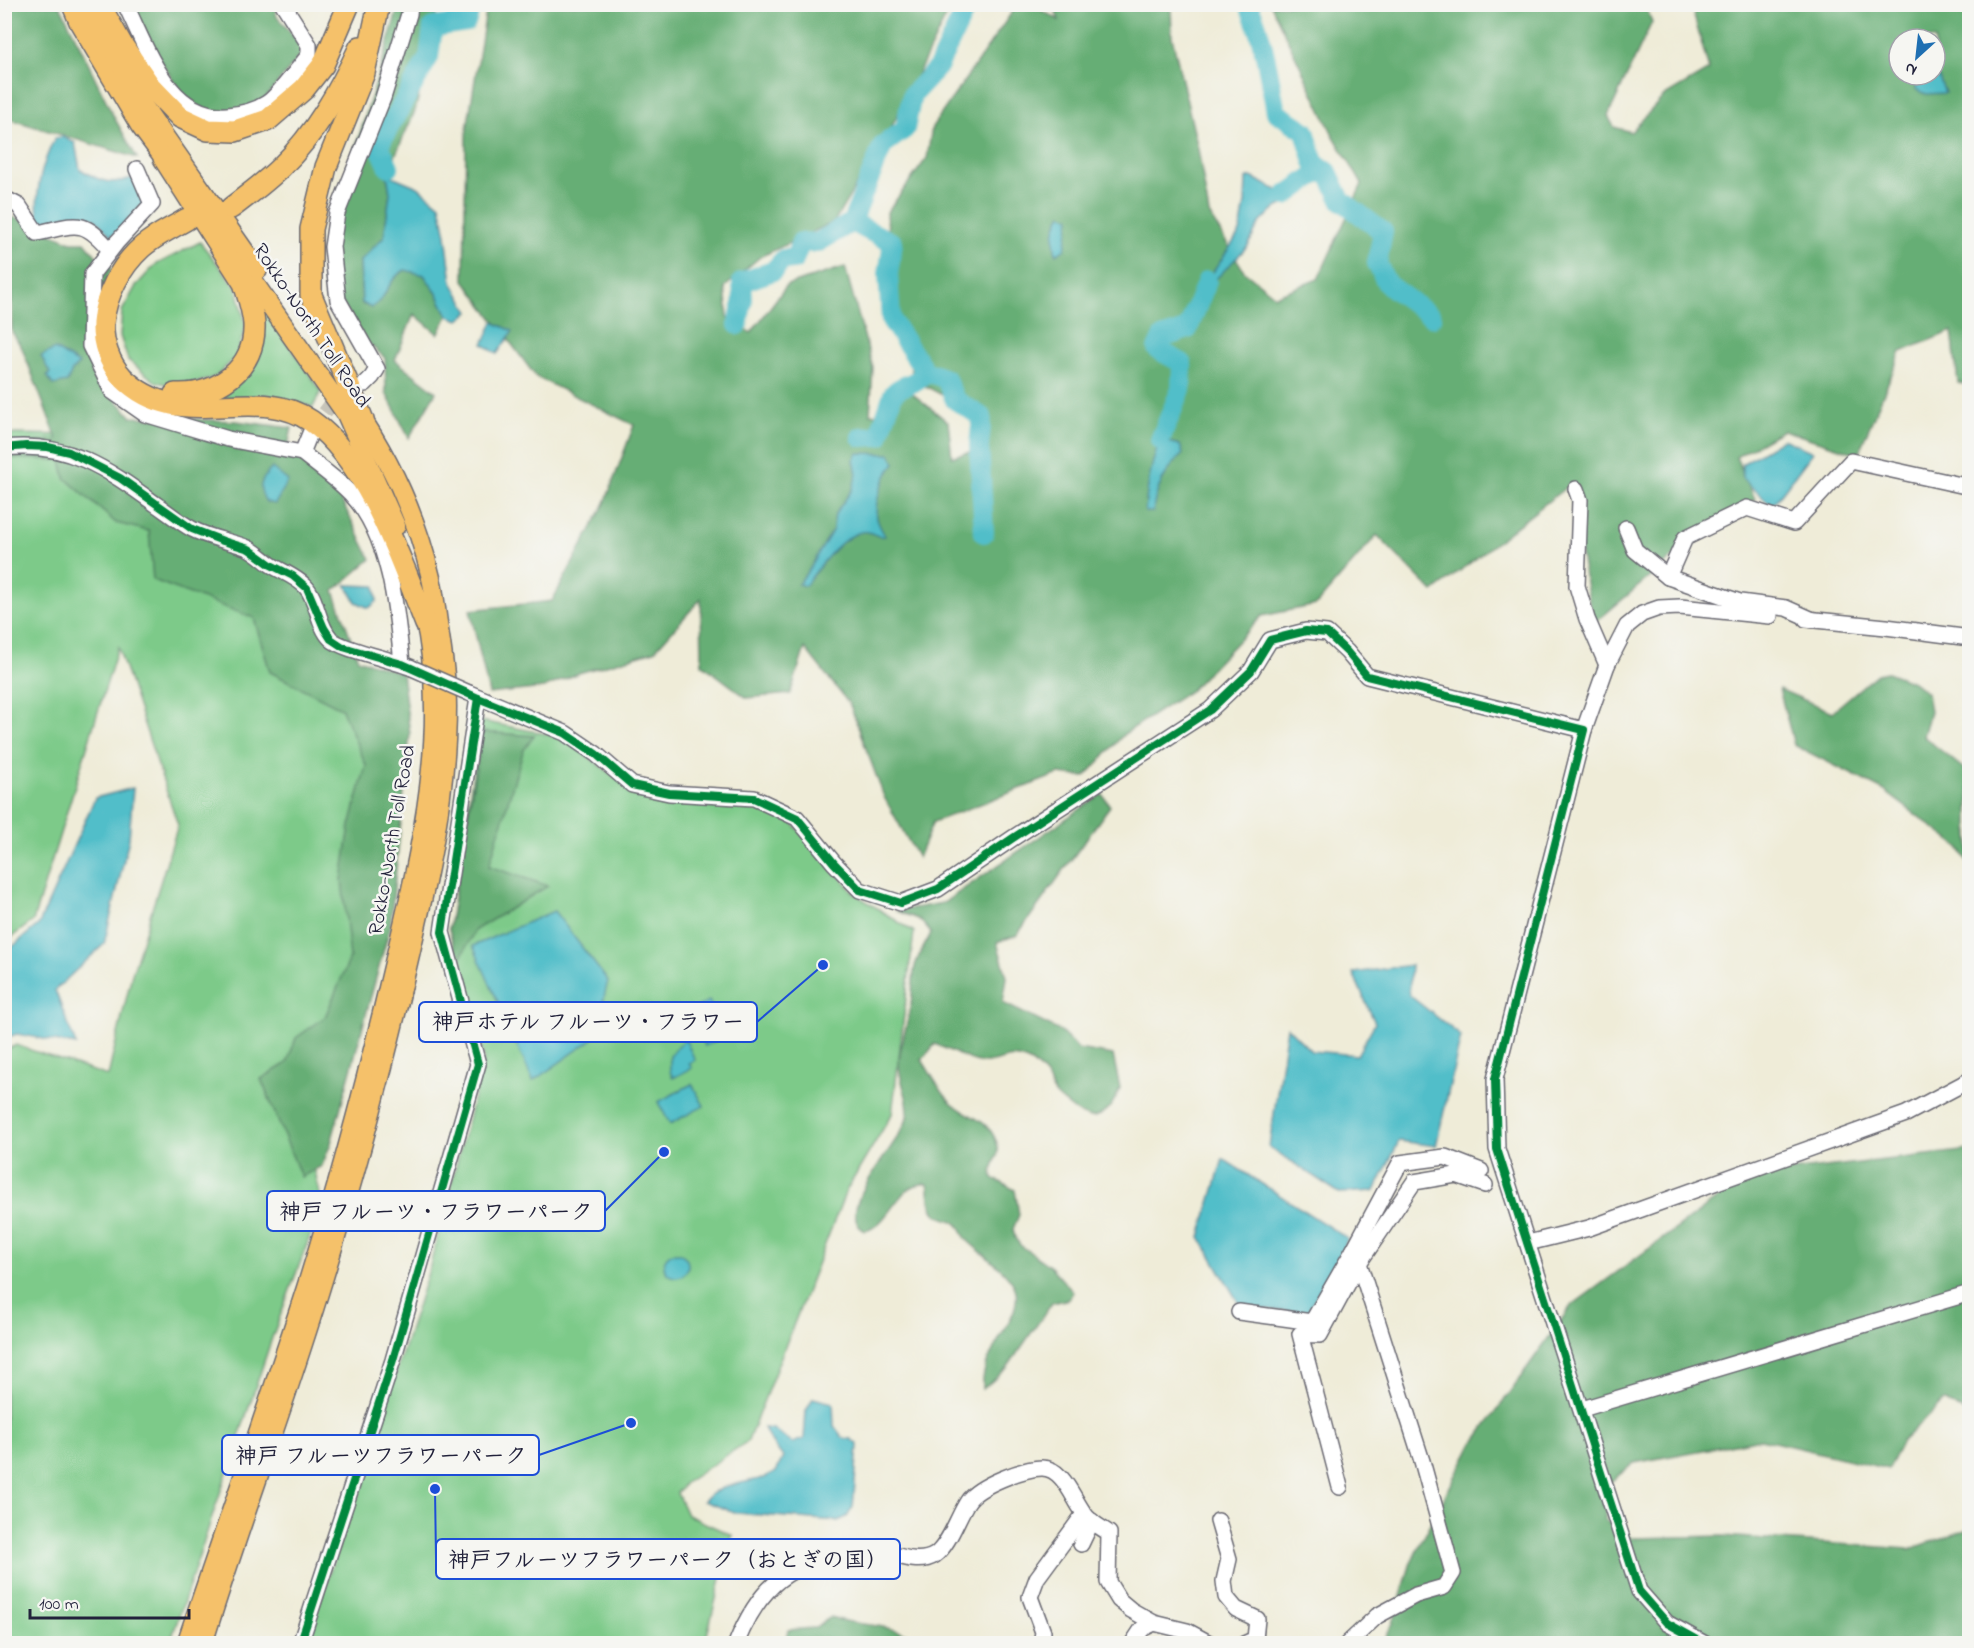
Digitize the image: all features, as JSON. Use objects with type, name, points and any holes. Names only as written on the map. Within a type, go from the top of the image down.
[{"type":"highway","points":[[99,4],[122,45],[150,86],[180,117],[207,130],[235,130],[268,120],[304,89],[323,65],[349,4]]},
{"type":"highway","points":[[357,4],[335,73],[312,116],[295,138],[226,202],[281,167],[322,117],[351,67],[379,7]]},
{"type":"highway","points":[[363,420],[311,294],[311,229],[326,167],[364,73],[379,7]]},
{"type":"highway","points":[[164,158],[244,283],[252,307],[254,325],[252,343],[246,360],[234,375],[208,390],[194,394],[162,392],[146,382],[129,367],[121,356],[115,321],[122,296],[132,278],[148,260],[190,224],[141,247],[123,269],[111,292],[104,315],[103,333],[107,353],[117,372],[133,388],[160,402],[192,407],[260,406],[287,411],[310,421],[327,436],[360,477],[389,531],[426,624]]},
{"type":"main road","name":"Rokko-North Toll Road","points":[[71,4],[140,126],[238,258],[346,414],[400,536],[415,580],[426,624],[434,701],[432,759],[412,884],[364,1085],[312,1265],[186,1644]]},
{"type":"main road","name":"Rokko-North Toll Road","points":[[87,4],[144,107],[363,420],[395,477],[416,528],[431,579],[443,653],[447,704],[445,763],[439,812],[413,942],[381,1076],[319,1293],[216,1603],[205,1644]]},
{"type":"street","points":[[125,4],[171,91],[193,108],[216,116],[242,114],[268,103],[309,55],[309,45],[283,4]]},
{"type":"street","points":[[365,384],[377,369],[338,300],[332,247],[337,213],[383,98],[410,14],[410,4]]},
{"type":"street","points":[[137,169],[153,204],[110,250],[92,274],[90,346],[112,392],[145,414],[228,439],[302,453],[351,494],[373,523],[389,576],[407,666]]},
{"type":"street","points":[[4,198],[19,206],[37,233],[78,224],[96,233],[110,250]]},
{"type":"street","points":[[302,453],[311,431]]},
{"type":"street","points":[[4,448],[48,447],[69,452],[120,478],[192,529],[249,549],[293,576],[307,588],[331,639],[342,647],[407,666],[565,732],[596,754],[632,785],[669,793],[754,798],[797,818],[860,890],[901,903],[939,889],[1210,710],[1251,670],[1270,640],[1306,631],[1328,633],[1366,676],[1584,730]]},
{"type":"street","points":[[1668,577],[1685,537],[1747,508],[1794,523],[1851,461],[1970,487]]},
{"type":"street","points":[[1576,489],[1580,500],[1577,586],[1587,619],[1607,665]]},
{"type":"street","points":[[1626,528],[1635,550],[1668,577],[1740,602],[1786,608],[1813,620]]},
{"type":"street","points":[[1705,1644],[1667,1623],[1639,1591],[1497,1149],[1495,1079],[1584,730],[1607,665],[1627,626],[1641,614],[1659,608],[1680,607],[1886,627],[1970,638]]},
{"type":"street","points":[[300,1644],[393,1360],[478,1064],[441,932],[474,695]]},
{"type":"street","points":[[1528,1243],[1589,1228],[1906,1114],[1970,1080]]},
{"type":"street","points":[[1340,1487],[1300,1334],[1320,1335],[1400,1163],[1440,1146]]},
{"type":"street","points":[[1239,1312],[1312,1322],[1356,1257],[1414,1182],[1456,1175],[1483,1178],[1445,1158],[1400,1163]]},
{"type":"street","points":[[1347,1644],[1377,1616],[1416,1595],[1444,1587],[1453,1573],[1422,1461],[1356,1257]]},
{"type":"street","points":[[1582,1409],[1970,1293]]},
{"type":"street","points":[[736,1644],[755,1604],[779,1579],[812,1562],[854,1551],[876,1550],[917,1561],[933,1556],[940,1550],[969,1499],[983,1488],[1010,1476],[1044,1468],[1055,1473],[1064,1481],[1088,1517],[1109,1533],[1108,1582],[1119,1600],[1154,1623],[1187,1632],[1210,1644]]},
{"type":"street","points":[[1081,1544],[1088,1517]]},
{"type":"street","points":[[1041,1644],[1043,1632],[1030,1597],[1037,1578],[1088,1517]]},
{"type":"street","points":[[1218,1521],[1229,1559],[1224,1581],[1226,1597],[1236,1609],[1257,1619],[1255,1639],[1244,1644]]},
{"type":"street","points":[[1132,1644],[1142,1629],[1154,1623]]},
{"type":"green space","points":[[4,5],[60,5],[114,117],[137,158],[9,119],[4,105]]},
{"type":"green space","points":[[126,5],[277,5],[276,15],[305,50],[257,108],[212,114],[183,96]]},
{"type":"green space","points":[[399,5],[438,5],[415,111],[387,174],[390,193],[384,237],[360,261],[362,304],[371,308],[382,298],[394,279],[405,270],[424,274],[448,316],[438,334],[414,314],[395,360],[436,392],[409,438],[386,393],[385,358],[366,341],[325,276],[326,241]]},
{"type":"green space","points":[[487,5],[952,5],[891,128],[834,222],[760,257],[725,287],[728,317],[751,333],[787,285],[845,267],[873,368],[870,414],[885,413],[909,391],[948,422],[952,457],[974,451],[976,413],[914,380],[890,286],[887,212],[927,158],[932,127],[1017,5],[1032,5],[1059,20],[1053,5],[1171,5],[1172,37],[1198,149],[1209,214],[1244,271],[1275,296],[1318,279],[1362,184],[1333,135],[1271,5],[1645,5],[1652,22],[1608,116],[1614,127],[1631,132],[1663,97],[1709,70],[1691,5],[1969,5],[1969,385],[1958,383],[1952,331],[1901,352],[1858,454],[1783,430],[1736,457],[1755,499],[1694,540],[1593,624],[1569,485],[1433,592],[1377,535],[1316,605],[1262,616],[1191,690],[1124,734],[1085,777],[1059,774],[933,822],[918,858],[884,797],[850,705],[805,648],[790,694],[747,698],[702,664],[701,599],[654,651],[579,673],[544,688],[489,694],[470,610],[552,601],[605,503],[634,425],[536,377],[464,280],[466,135]]},
{"type":"green space","points":[[4,218],[17,218],[71,242],[85,242],[98,258],[112,269],[97,298],[91,373],[132,417],[236,421],[292,428],[288,446],[323,464],[371,559],[334,591],[358,659],[402,673],[410,734],[390,927],[331,1143],[322,1166],[301,1177],[261,1079],[287,1063],[296,1038],[325,1017],[350,958],[342,880],[350,826],[366,765],[341,708],[270,672],[254,618],[153,580],[149,531],[116,523],[65,478],[61,460],[5,458],[5,446],[57,439],[22,348],[12,332],[11,262],[5,255]]},
{"type":"green space","points":[[200,242],[237,288],[246,326],[236,357],[215,377],[183,387],[156,382],[128,360],[120,336],[122,311],[136,286],[155,265]]},
{"type":"green space","points":[[262,306],[321,391],[313,407],[267,395],[210,400],[236,385]]},
{"type":"green space","points":[[5,434],[84,435],[394,745],[381,870],[305,1125],[322,1204],[272,1338],[170,1643],[5,1643],[5,1050],[16,1045],[108,1076],[132,974],[178,825],[118,647],[33,921],[5,942]]},
{"type":"green space","points":[[1887,672],[1913,682],[1927,693],[1930,712],[1923,736],[1969,773],[1969,864],[1959,847],[1883,790],[1794,745],[1779,689],[1832,712],[1877,674]]},
{"type":"green space","points":[[481,721],[562,737],[630,788],[754,803],[791,821],[855,894],[914,932],[892,1114],[846,1191],[748,1441],[685,1483],[677,1493],[687,1515],[732,1535],[705,1643],[305,1644],[363,1476],[430,1266],[484,1058],[449,929]]},
{"type":"green space","points":[[482,732],[534,736],[523,751],[489,866],[548,886],[475,930],[458,963],[449,929]]},
{"type":"green space","points":[[1102,794],[1110,806],[1017,935],[997,942],[1007,977],[1003,1003],[1060,1031],[1078,1049],[1113,1055],[1120,1088],[1111,1105],[1106,1111],[1094,1117],[1087,1117],[1079,1113],[1056,1095],[1048,1079],[1040,1070],[1023,1059],[1009,1058],[982,1063],[935,1044],[922,1060],[948,1099],[983,1123],[994,1137],[998,1155],[993,1168],[993,1178],[1015,1190],[1019,1215],[1013,1229],[1015,1238],[1020,1245],[1051,1267],[1073,1292],[1069,1299],[1052,1303],[1007,1368],[983,1389],[983,1375],[987,1362],[1007,1326],[1016,1303],[1016,1292],[1009,1278],[966,1239],[959,1225],[936,1214],[931,1204],[928,1184],[917,1185],[909,1189],[874,1227],[865,1231],[856,1222],[856,1209],[861,1194],[906,1121],[908,1107],[899,1060],[910,1010],[915,966],[931,933],[920,920],[897,911],[943,903]]},
{"type":"green space","points":[[1969,1150],[1969,1415],[1944,1401],[1902,1441],[1888,1469],[1761,1439],[1634,1463],[1608,1484],[1605,1520],[1632,1538],[1723,1536],[1910,1549],[1969,1529],[1969,1643],[1587,1644],[1573,1639],[1564,1644],[1383,1644],[1393,1623],[1411,1562],[1470,1448],[1571,1306],[1748,1176]]},
{"type":"green space","points":[[831,1617],[895,1630],[928,1643],[785,1643],[788,1630],[814,1628]]},
{"type":"water","points":[[1916,87],[1943,87],[1945,93],[1926,94]]},
{"type":"water","points":[[63,137],[75,143],[80,169],[87,173],[100,180],[112,182],[134,177],[145,203],[112,237],[94,218],[80,217],[43,222],[38,219],[39,188],[46,157],[55,138]]},
{"type":"water","points":[[387,174],[418,187],[440,205],[452,282],[469,312],[459,320],[448,316],[438,295],[424,275],[405,270],[394,279],[382,298],[371,308],[362,303],[360,261],[384,237],[390,193]]},
{"type":"water","points":[[1251,177],[1285,196],[1286,203],[1273,210],[1259,224],[1248,246],[1209,286],[1207,281],[1240,232],[1246,179]]},
{"type":"water","points":[[1062,214],[1070,218],[1065,249],[1056,254],[1054,233]]},
{"type":"water","points":[[493,322],[513,331],[497,354],[483,344]]},
{"type":"water","points":[[55,349],[79,364],[72,371],[67,382],[53,385],[47,376],[50,373],[41,356]]},
{"type":"water","points":[[1783,439],[1813,452],[1772,506],[1742,478],[1742,464]]},
{"type":"water","points":[[1160,440],[1180,445],[1183,454],[1162,480],[1153,512],[1145,512],[1150,475]]},
{"type":"water","points":[[858,453],[890,454],[895,463],[887,474],[878,496],[876,511],[885,536],[877,536],[868,532],[850,537],[832,552],[805,586],[798,584],[833,529],[835,514],[852,490],[857,474],[854,460]]},
{"type":"water","points":[[272,468],[288,481],[275,504],[266,502],[261,492],[262,481]]},
{"type":"water","points":[[346,585],[375,586],[377,601],[369,608],[356,602]]},
{"type":"water","points":[[133,788],[129,839],[104,944],[55,990],[76,1045],[17,1034],[5,1038],[5,953],[39,924],[95,798]]},
{"type":"water","points":[[554,911],[608,981],[594,1038],[533,1081],[473,946]]},
{"type":"water","points":[[1411,965],[1409,995],[1461,1036],[1436,1146],[1399,1141],[1375,1191],[1339,1193],[1269,1147],[1287,1027],[1311,1051],[1357,1055],[1375,1023],[1353,973]]},
{"type":"water","points":[[709,1001],[727,1035],[705,1046],[688,1012]]},
{"type":"water","points":[[685,1039],[695,1060],[689,1063],[692,1068],[673,1078],[670,1071],[670,1056]]},
{"type":"water","points":[[692,1084],[704,1106],[670,1124],[658,1102]]},
{"type":"water","points":[[1223,1159],[1348,1239],[1307,1313],[1241,1307],[1200,1237]]},
{"type":"water","points":[[676,1253],[685,1256],[688,1265],[685,1274],[676,1277],[667,1274],[664,1265],[667,1256]]},
{"type":"water","points":[[813,1398],[833,1403],[834,1426],[843,1438],[851,1439],[858,1445],[853,1507],[847,1517],[838,1521],[737,1513],[703,1501],[727,1486],[764,1478],[776,1472],[783,1457],[769,1439],[764,1428],[773,1429],[792,1443],[804,1439],[806,1411]]},
{"type":"waterway","points":[[389,167],[379,145],[429,57],[433,27],[466,22],[472,4]]},
{"type":"waterway","points":[[968,4],[938,67],[912,95],[905,129],[883,145],[852,222],[893,243],[888,274],[891,320],[925,371],[946,379],[955,400],[982,417],[979,445],[984,533]]},
{"type":"waterway","points":[[1248,4],[1262,43],[1276,112],[1305,131],[1314,162],[1328,172],[1341,200],[1383,232],[1377,263],[1387,284],[1432,317]]},
{"type":"waterway","points":[[1285,196],[1323,169]]},
{"type":"waterway","points":[[738,325],[743,299],[742,282],[773,271],[784,259],[794,260],[801,242],[817,243],[852,222]]},
{"type":"waterway","points":[[1160,440],[1181,389],[1182,363],[1157,349],[1162,338],[1188,329],[1207,281]]},
{"type":"waterway","points":[[861,437],[879,436],[893,394],[901,387],[913,383],[925,371]]},
{"type":"tunnel","points":[[311,431],[330,406],[346,396]]},
{"type":"cycle path","points":[[4,448],[48,447],[69,452],[120,478],[192,529],[249,549],[271,565],[293,576],[307,588],[331,639],[343,647],[402,664],[565,733],[596,754],[632,785],[669,793],[754,798],[797,818],[860,890],[901,903],[938,889],[1210,710],[1251,671],[1270,640],[1306,631],[1327,633],[1367,676],[1584,730],[1495,1079],[1497,1149],[1639,1591],[1667,1623],[1705,1644]]},
{"type":"cycle path","points":[[300,1644],[393,1360],[478,1064],[442,932],[478,698]]},
{"type":"place","name":"神戸ホテル フルーツ・フラワー","points":[[823,965]]},
{"type":"place","name":"神戸 フルーツ・フラワーパーク","points":[[664,1152]]},
{"type":"place","name":"神戸 フルーツフラワーパーク","points":[[631,1423]]},
{"type":"place","name":"神戸フルーツフラワーパーク（おとぎの国）","points":[[435,1489]]}]
